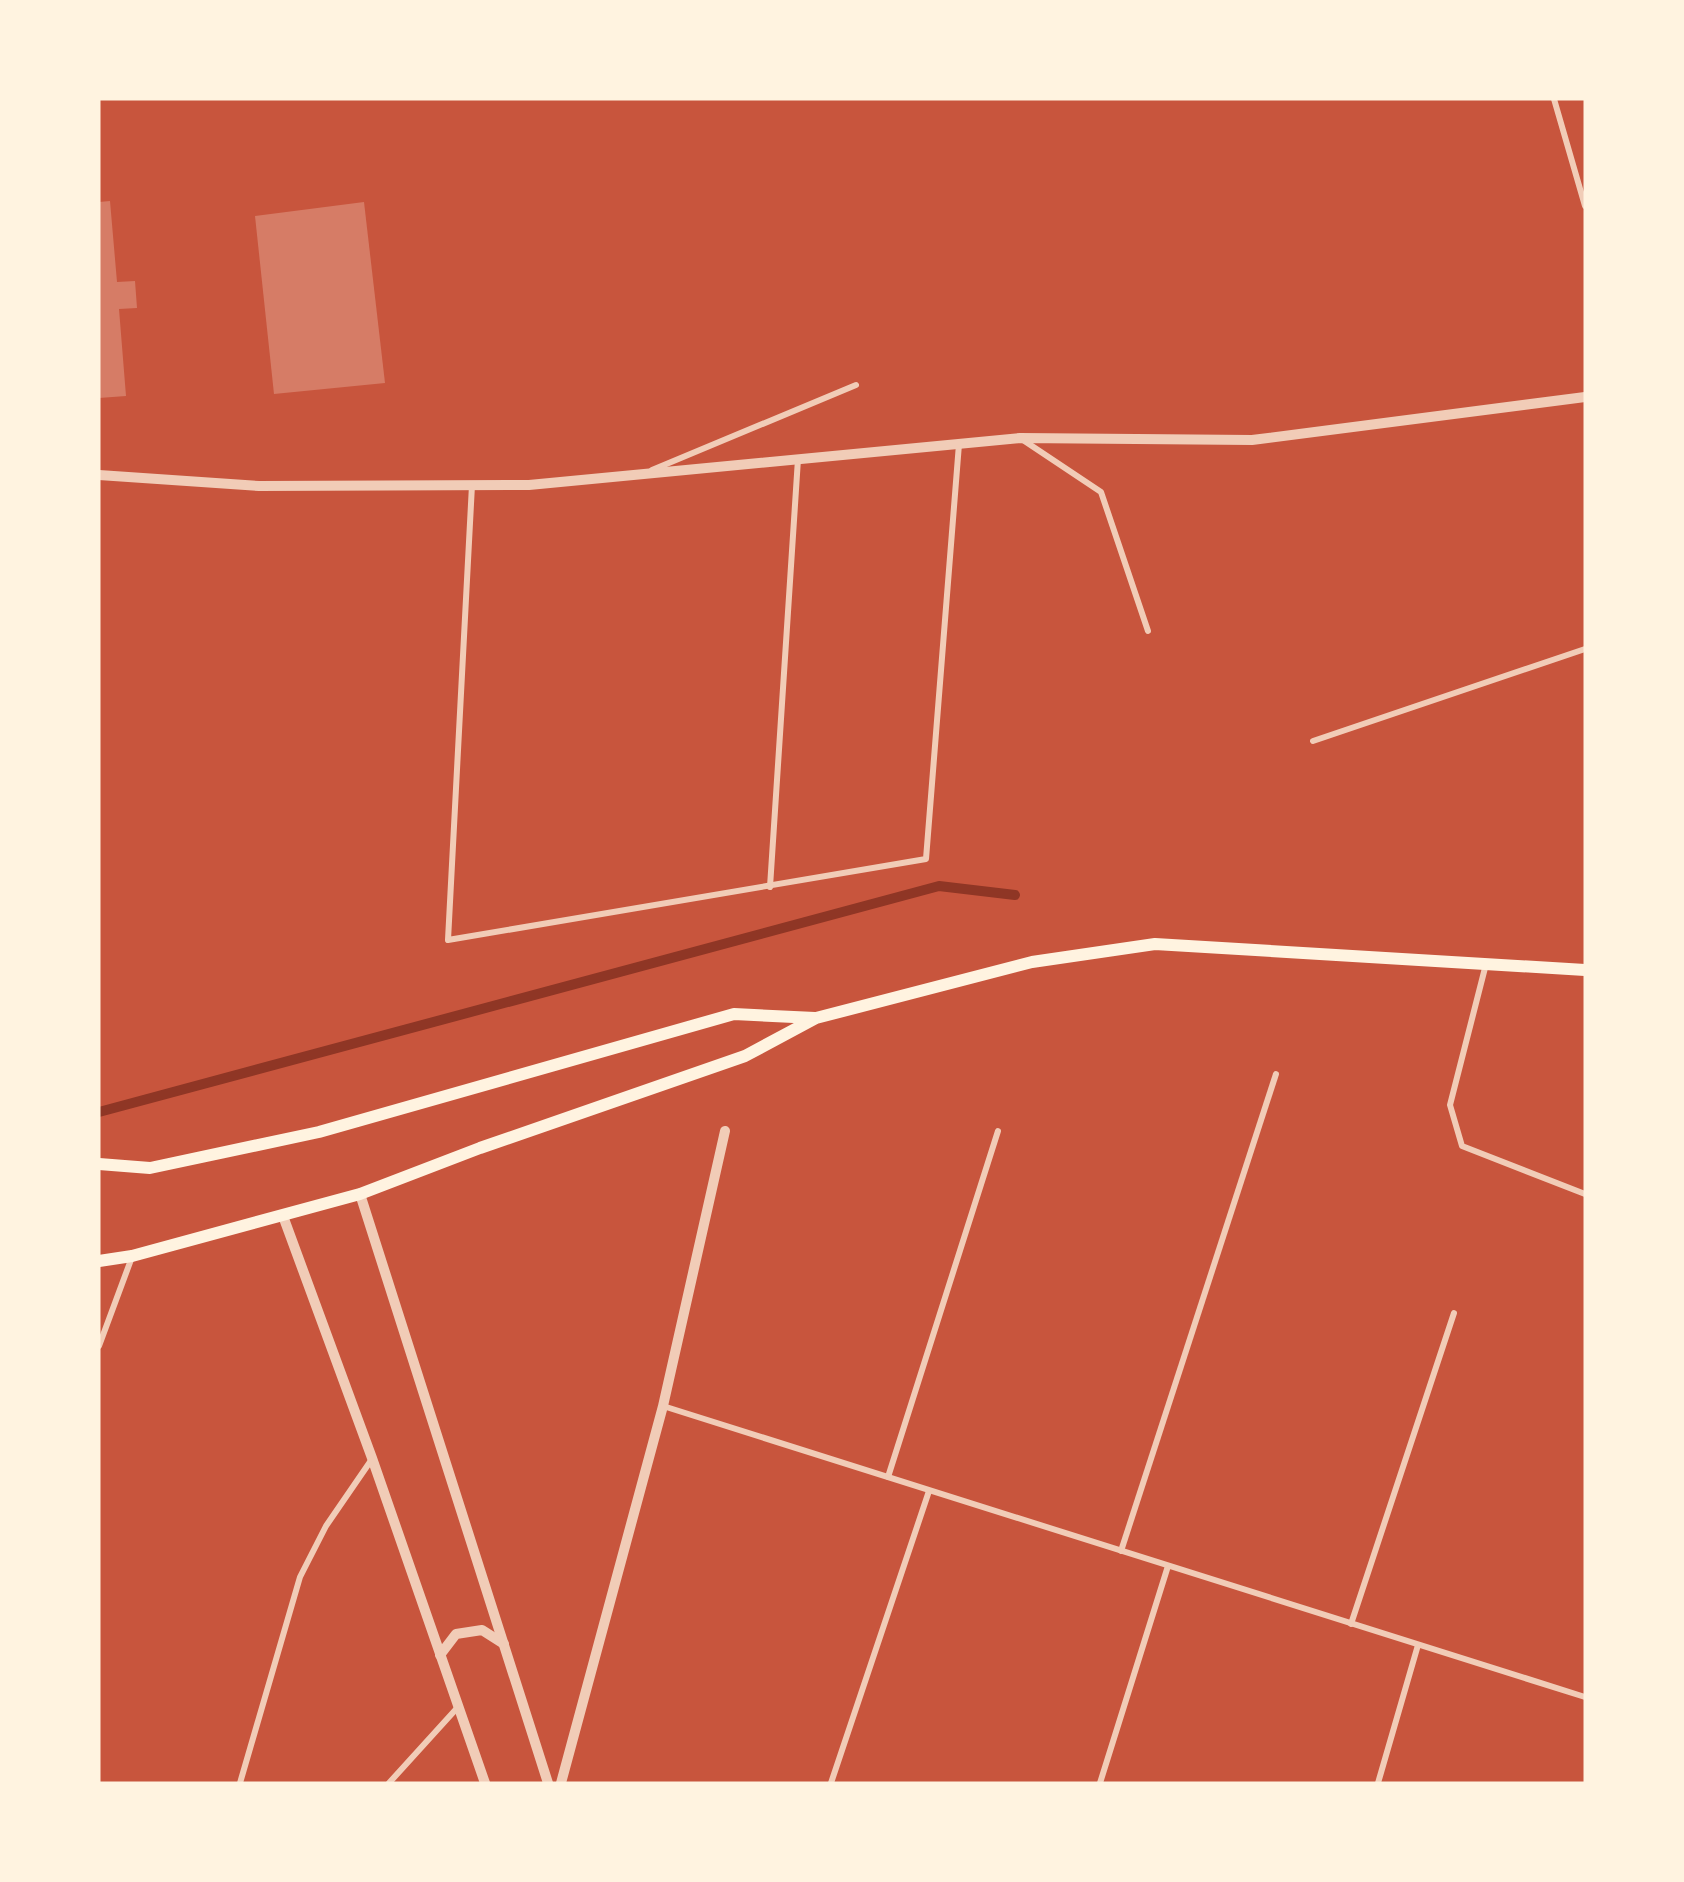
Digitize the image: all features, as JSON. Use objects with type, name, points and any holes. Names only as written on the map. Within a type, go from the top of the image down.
[{"type":"main road","points":[[99,1261],[132,1256],[360,1194],[480,1148],[745,1056],[816,1018],[1032,962],[1155,945],[1585,970]]},
{"type":"main road","points":[[99,1164],[150,1168],[318,1132],[734,1014],[816,1018]]},
{"type":"street","points":[[1554,99],[1585,206]]},
{"type":"street","points":[[641,474],[856,385]]},
{"type":"street","points":[[99,475],[260,486],[529,485],[1020,438],[1252,440],[1585,397]]},
{"type":"street","points":[[1020,438],[1101,492],[1148,631]]},
{"type":"street","points":[[472,485],[448,940],[926,859],[959,444]]},
{"type":"street","points":[[770,887],[798,459]]},
{"type":"street","points":[[1313,741],[1585,649]]},
{"type":"street","points":[[1486,964],[1450,1105],[1462,1146],[1585,1194]]},
{"type":"street","points":[[1121,1551],[1276,1074]]},
{"type":"street","points":[[561,1783],[663,1406],[724,1131]]},
{"type":"street","points":[[888,1478],[998,1131]]},
{"type":"street","points":[[360,1194],[548,1783]]},
{"type":"street","points":[[283,1216],[372,1458],[486,1783]]},
{"type":"street","points":[[99,1346],[132,1256]]},
{"type":"street","points":[[1351,1624],[1454,1313]]},
{"type":"street","points":[[663,1406],[1585,1697]]},
{"type":"street","points":[[240,1783],[300,1577],[326,1526],[372,1458]]},
{"type":"street","points":[[831,1783],[929,1491]]},
{"type":"street","points":[[1100,1783],[1168,1566]]},
{"type":"street","points":[[440,1655],[456,1634],[482,1630],[504,1644]]},
{"type":"street","points":[[1378,1783],[1418,1645]]},
{"type":"street","points":[[389,1783],[458,1707]]},
{"type":"building","points":[[110,201],[117,282],[135,281],[137,308],[119,309],[126,396],[99,398],[99,202]]},
{"type":"building","points":[[364,202],[385,383],[274,394],[255,216]]},
{"type":"waterway","points":[[99,1112],[939,886],[1015,895]]}]
